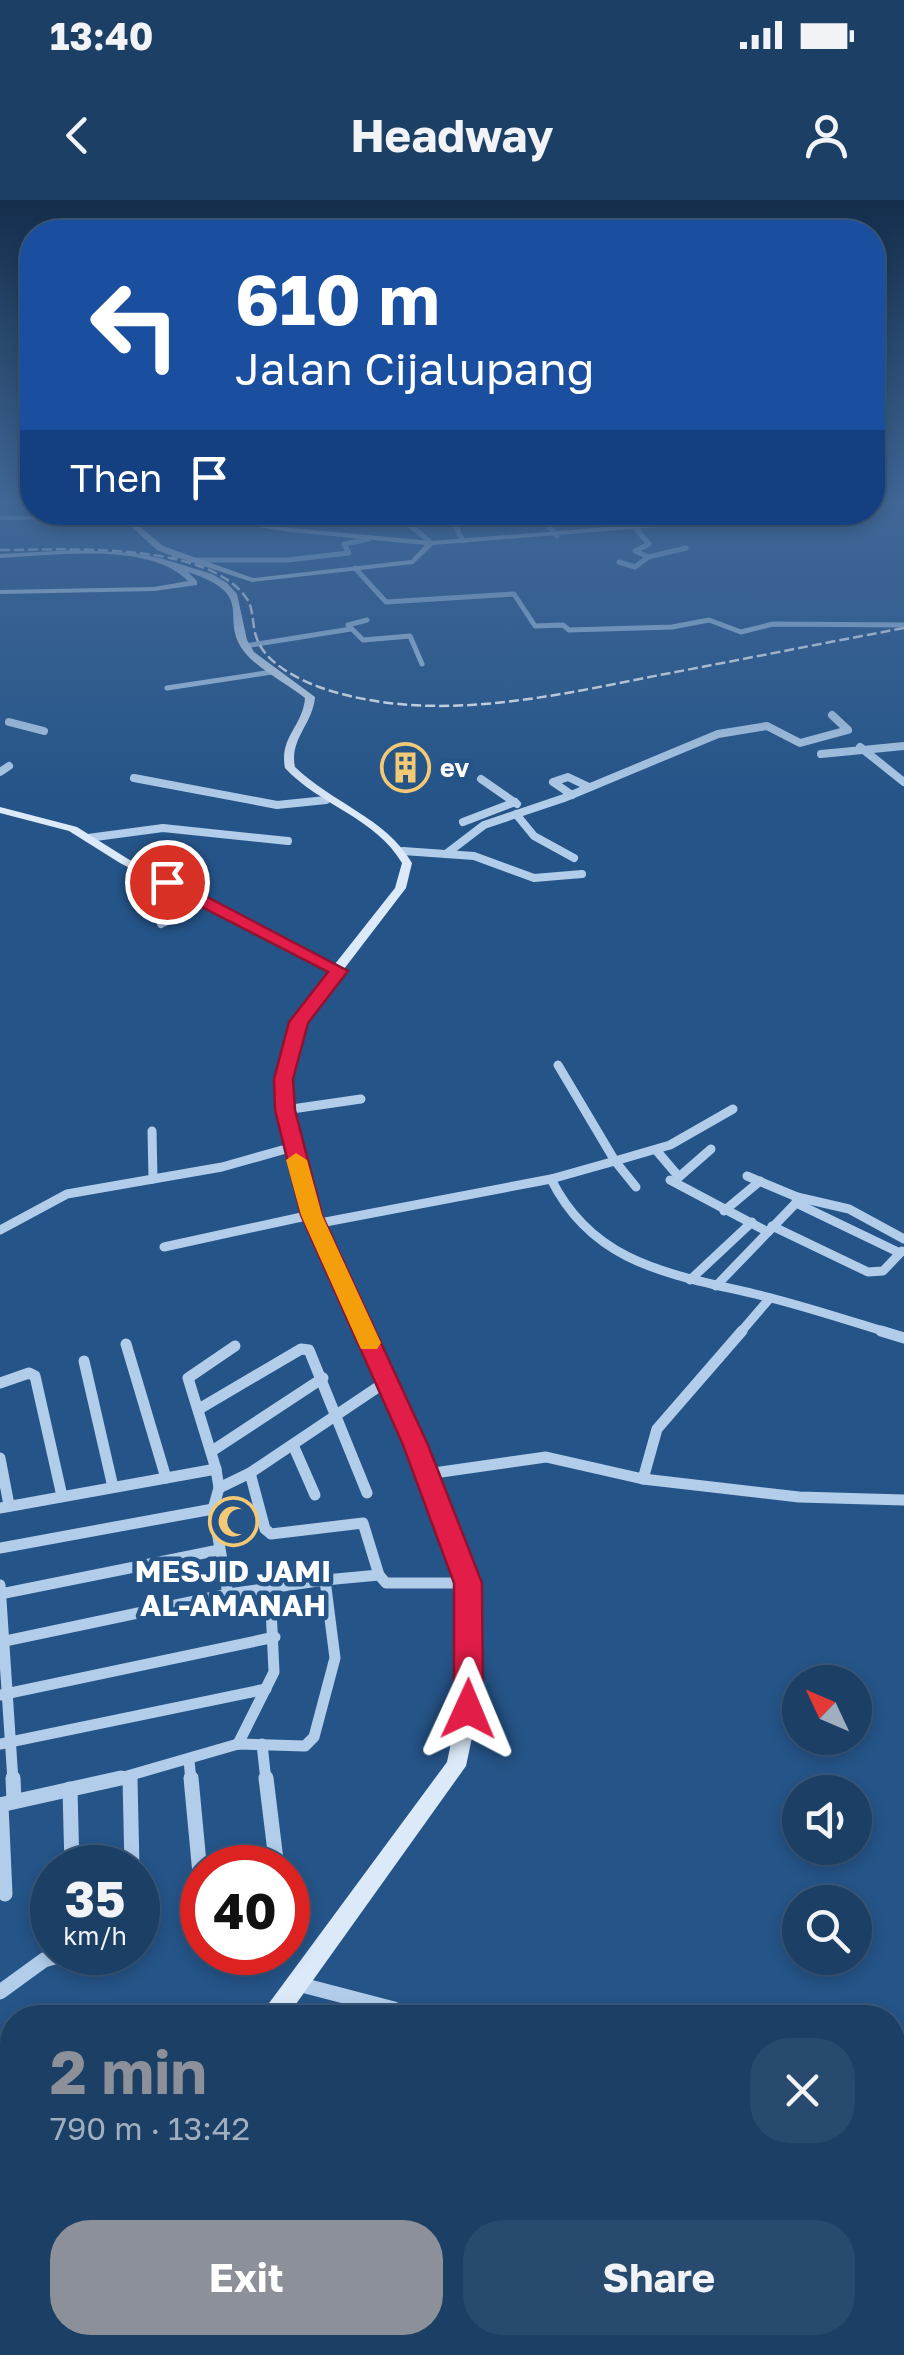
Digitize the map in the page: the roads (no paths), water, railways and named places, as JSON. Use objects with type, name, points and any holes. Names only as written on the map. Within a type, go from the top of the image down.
[{"type":"street","points":[[237,605],[246,652],[305,690],[312,700],[292,733],[288,764],[326,800],[403,852],[478,856],[534,878],[582,874]]},
{"type":"street","points":[[521,605],[534,626],[563,625],[569,630],[687,626],[709,620],[741,632],[773,624],[892,621],[904,625]]},
{"type":"street","points":[[367,620],[348,624],[362,640],[410,636],[422,664]]},
{"type":"street","points":[[246,652],[351,629]]},
{"type":"street","points":[[168,688],[272,672]]},
{"type":"street","points":[[446,854],[469,836],[526,810],[572,795],[632,765],[755,727],[774,727],[796,742],[848,730],[832,715]]},
{"type":"street","points":[[3,722],[44,731]]},
{"type":"street","points":[[808,742],[824,756],[860,746],[904,746]]},
{"type":"street","points":[[860,746],[904,782]]},
{"type":"street","points":[[0,772],[8,766]]},
{"type":"street","points":[[572,795],[553,782],[568,777],[589,787]]},
{"type":"street","points":[[134,778],[282,805],[326,800]]},
{"type":"street","points":[[481,779],[526,810]]},
{"type":"street","points":[[463,822],[515,802]]},
{"type":"street","points":[[0,810],[48,820],[88,838],[204,903],[339,971]]},
{"type":"street","points":[[516,814],[534,836],[574,858]]},
{"type":"street","points":[[88,838],[122,828],[157,826],[288,841]]},
{"type":"street","points":[[282,2005],[456,1766],[468,1709],[468,1583],[387,1381],[313,1220],[285,1110],[284,1079],[298,1022],[400,888],[407,868],[403,852]]},
{"type":"street","points":[[160,924],[204,903]]},
{"type":"street","points":[[558,1065],[615,1161],[636,1188]]},
{"type":"street","points":[[285,1110],[361,1098]]},
{"type":"street","points":[[164,1247],[551,1178],[656,1150],[733,1109]]},
{"type":"street","points":[[152,1130],[153,1179]]},
{"type":"street","points":[[0,1230],[67,1194],[222,1167],[293,1147]]},
{"type":"street","points":[[656,1150],[679,1177],[711,1150]]},
{"type":"street","points":[[670,1180],[724,1211],[868,1272],[883,1271],[902,1251],[747,1176]]},
{"type":"street","points":[[551,1178],[570,1211],[603,1242],[633,1261],[904,1338]]},
{"type":"street","points":[[724,1211],[760,1181]]},
{"type":"street","points":[[716,1286],[796,1200]]},
{"type":"street","points":[[796,1200],[849,1209],[904,1238]]},
{"type":"street","points":[[690,1280],[752,1222]]},
{"type":"street","points":[[644,1479],[657,1429],[770,1298]]},
{"type":"street","points":[[126,1344],[166,1478]]},
{"type":"street","points":[[228,1594],[213,1509],[220,1488],[188,1378],[235,1346]]},
{"type":"street","points":[[199,1409],[301,1349],[312,1352],[340,1414],[367,1493]]},
{"type":"street","points":[[84,1361],[113,1488]]},
{"type":"street","points":[[0,1383],[29,1373],[36,1376],[62,1496]]},
{"type":"street","points":[[212,1452],[323,1378]]},
{"type":"street","points":[[220,1488],[250,1473],[387,1381]]},
{"type":"street","points":[[293,1445],[315,1495]]},
{"type":"street","points":[[426,1474],[546,1456],[644,1479],[799,1498],[904,1500]]},
{"type":"street","points":[[1,1463],[4,1507],[216,1469]]},
{"type":"street","points":[[250,1473],[268,1532],[276,1535],[363,1522],[379,1576]]},
{"type":"street","points":[[0,1548],[213,1509]]},
{"type":"street","points":[[0,1594],[219,1550]]},
{"type":"street","points":[[2,1641],[270,1586],[379,1576],[391,1584],[468,1583]]},
{"type":"street","points":[[5,1803],[130,1776],[238,1744],[298,1748],[314,1737],[335,1658],[325,1580]]},
{"type":"street","points":[[0,1585],[6,1894]]},
{"type":"street","points":[[238,1744],[274,1672],[270,1586]]},
{"type":"street","points":[[4,1694],[275,1637]]},
{"type":"street","points":[[6,1742],[266,1689]]},
{"type":"street","points":[[262,1744],[274,1845]]},
{"type":"street","points":[[189,1760],[197,1845]]},
{"type":"street","points":[[130,1776],[132,1845]]},
{"type":"street","points":[[70,1789],[71,1845]]},
{"type":"street","points":[[0,1992],[30,1970]]},
{"type":"street","points":[[297,1984],[378,2005]]},
{"type":"railway","points":[[250,605],[260,645],[281,667],[319,687],[361,699],[404,705],[448,706],[535,698],[904,628]]},
{"type":"place","name":"ev","points":[[405,767]]},
{"type":"place","name":"MESJID JAMI AL-AMANAH","points":[[233,1522]]}]
